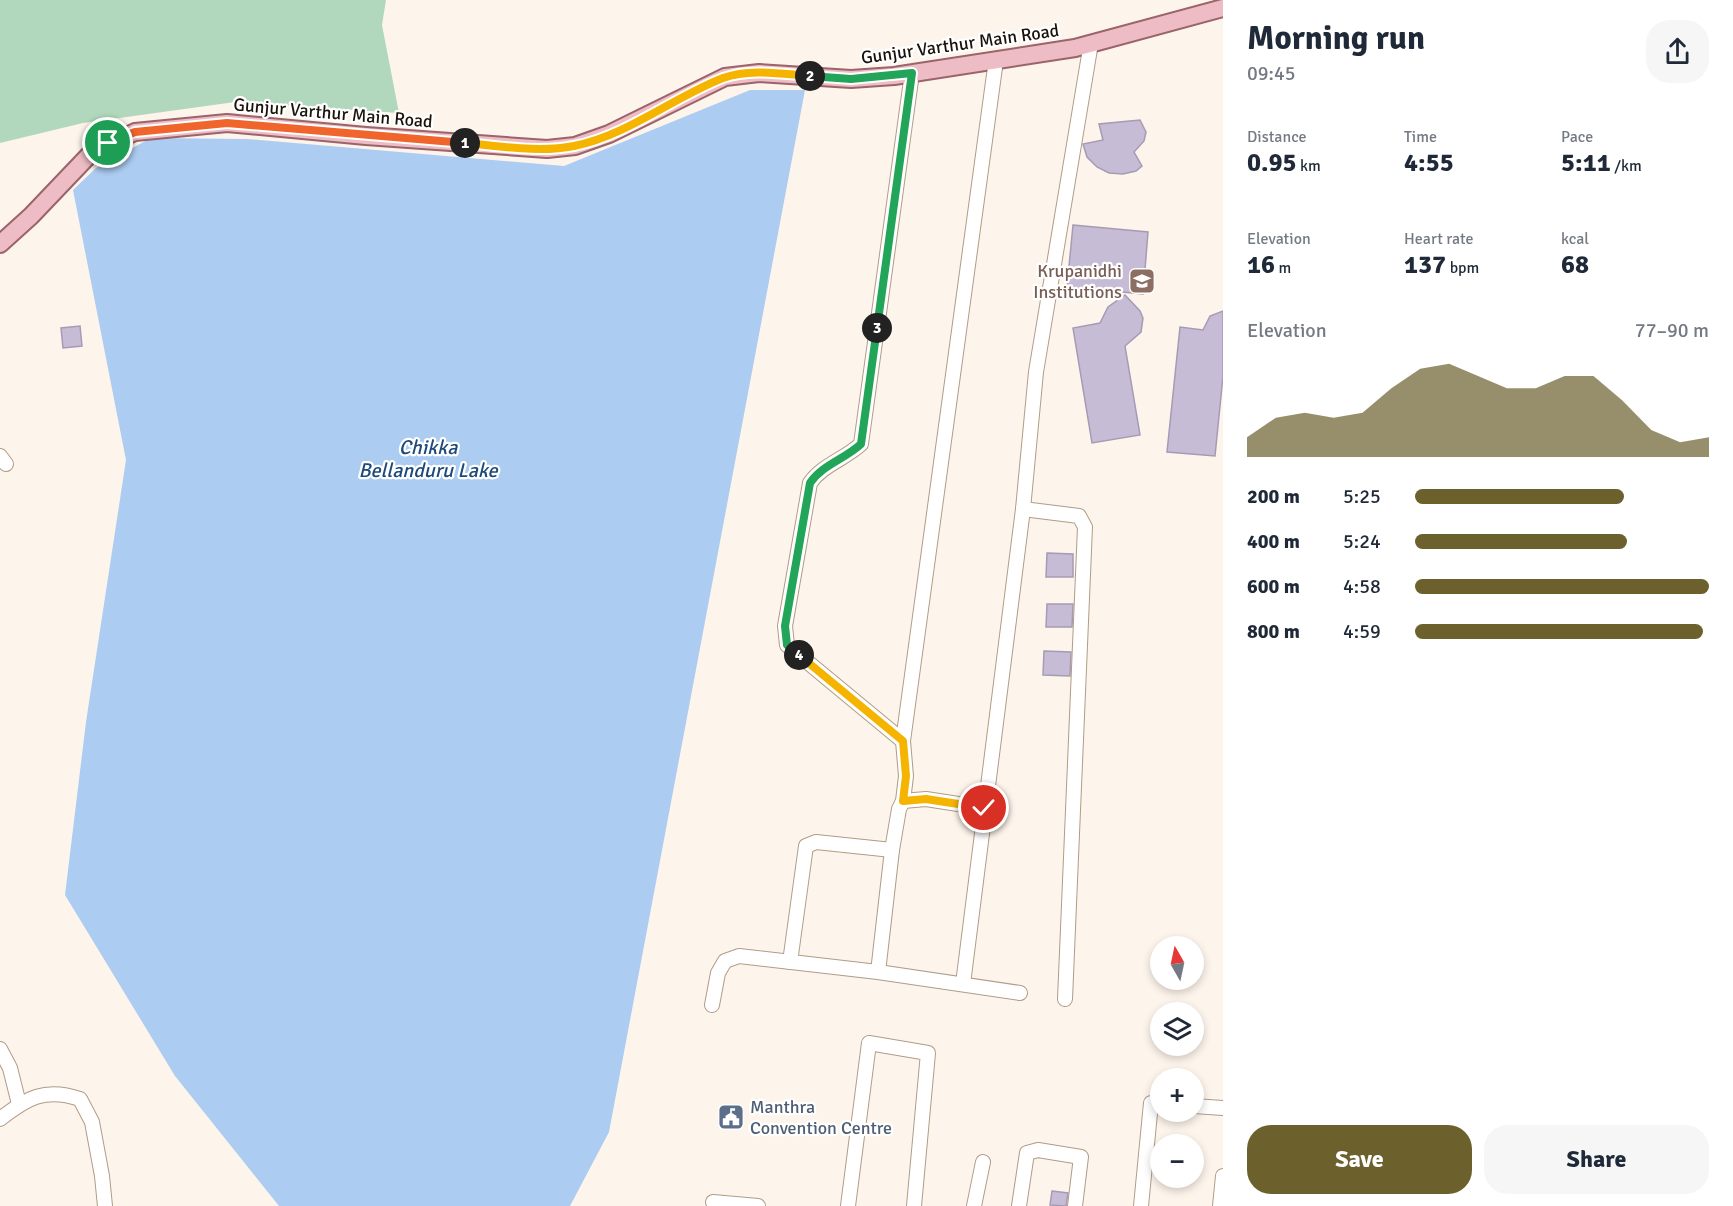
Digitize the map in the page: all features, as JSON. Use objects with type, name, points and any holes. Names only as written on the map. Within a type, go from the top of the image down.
[{"type":"main road","name":"Gunjur Varthur Main Road","points":[[0,244],[31,216],[93,151],[135,132],[227,123],[547,149],[575,146],[609,134],[725,77],[759,73],[851,79],[912,73],[1075,48],[1223,8]]},
{"type":"street","points":[[963,984],[1023,509],[1036,372],[1091,43]]},
{"type":"street","points":[[878,972],[892,850],[906,776],[903,741],[996,60]]},
{"type":"street","points":[[903,741],[787,645],[785,626],[810,483],[825,468],[850,454],[861,444],[912,73]]},
{"type":"street","points":[[1023,509],[1079,516],[1085,527],[1065,999]]},
{"type":"street","points":[[903,801],[926,799],[984,808]]},
{"type":"street","points":[[790,962],[806,846],[816,842],[892,850]]},
{"type":"street","points":[[712,1005],[718,973],[724,961],[739,956],[878,972],[1020,993]]},
{"type":"street","points":[[848,1206],[869,1043],[928,1053],[914,1206]]},
{"type":"street","points":[[0,1048],[10,1068],[19,1104]]},
{"type":"street","points":[[0,1119],[19,1104],[41,1096],[62,1093],[80,1099],[92,1122],[105,1206]]},
{"type":"street","points":[[1204,1107],[1223,1108]]},
{"type":"street","points":[[1141,1206],[1150,1122]]},
{"type":"street","points":[[1019,1206],[1027,1153],[1038,1150],[1081,1157],[1075,1206]]},
{"type":"street","points":[[974,1206],[983,1162]]},
{"type":"street","points":[[1220,1206],[1223,1176]]},
{"type":"street","points":[[713,1202],[758,1206]]},
{"type":"green space","points":[[0,0],[386,0],[382,25],[399,113],[235,102],[83,123],[0,143]]},
{"type":"water","name":"Chikka Bellanduru Lake","points":[[750,90],[805,90],[609,1132],[570,1206],[279,1206],[175,1076],[65,895],[86,722],[126,460],[73,190],[96,168],[151,138],[247,139],[564,166]]},
{"type":"building","points":[[1140,120],[1146,132],[1144,141],[1134,152],[1142,166],[1136,171],[1123,174],[1109,173],[1097,167],[1087,157],[1083,144],[1103,140],[1099,124]]},
{"type":"building","points":[[1073,225],[1148,232],[1143,294],[1067,287]]},
{"type":"building","points":[[1125,295],[1140,311],[1143,318],[1141,332],[1125,346],[1140,435],[1092,443],[1073,328],[1100,323],[1108,307]]},
{"type":"building","points":[[1223,311],[1223,376],[1215,456],[1167,452],[1180,327],[1203,330],[1210,316]]},
{"type":"building","points":[[80,326],[82,346],[63,348],[61,328]]},
{"type":"building","points":[[1047,553],[1073,554],[1073,577],[1046,577]]},
{"type":"building","points":[[1047,604],[1073,604],[1072,627],[1046,627]]},
{"type":"building","points":[[1044,651],[1071,652],[1070,676],[1043,675]]},
{"type":"building","points":[[1052,1191],[1068,1193],[1066,1206],[1050,1205]]},
{"type":"place","name":"Krupanidhi Institutions","points":[[1142,281]]},
{"type":"place","name":"Manthra Convention Centre","points":[[731,1117]]},
{"type":"route","points":[[108,143],[135,132],[227,123],[547,149],[575,146],[609,134],[725,77],[759,73],[851,79],[912,73],[861,444],[850,454],[825,468],[810,483],[785,626],[787,645],[903,741],[906,776],[903,801],[926,799],[984,808]]}]
